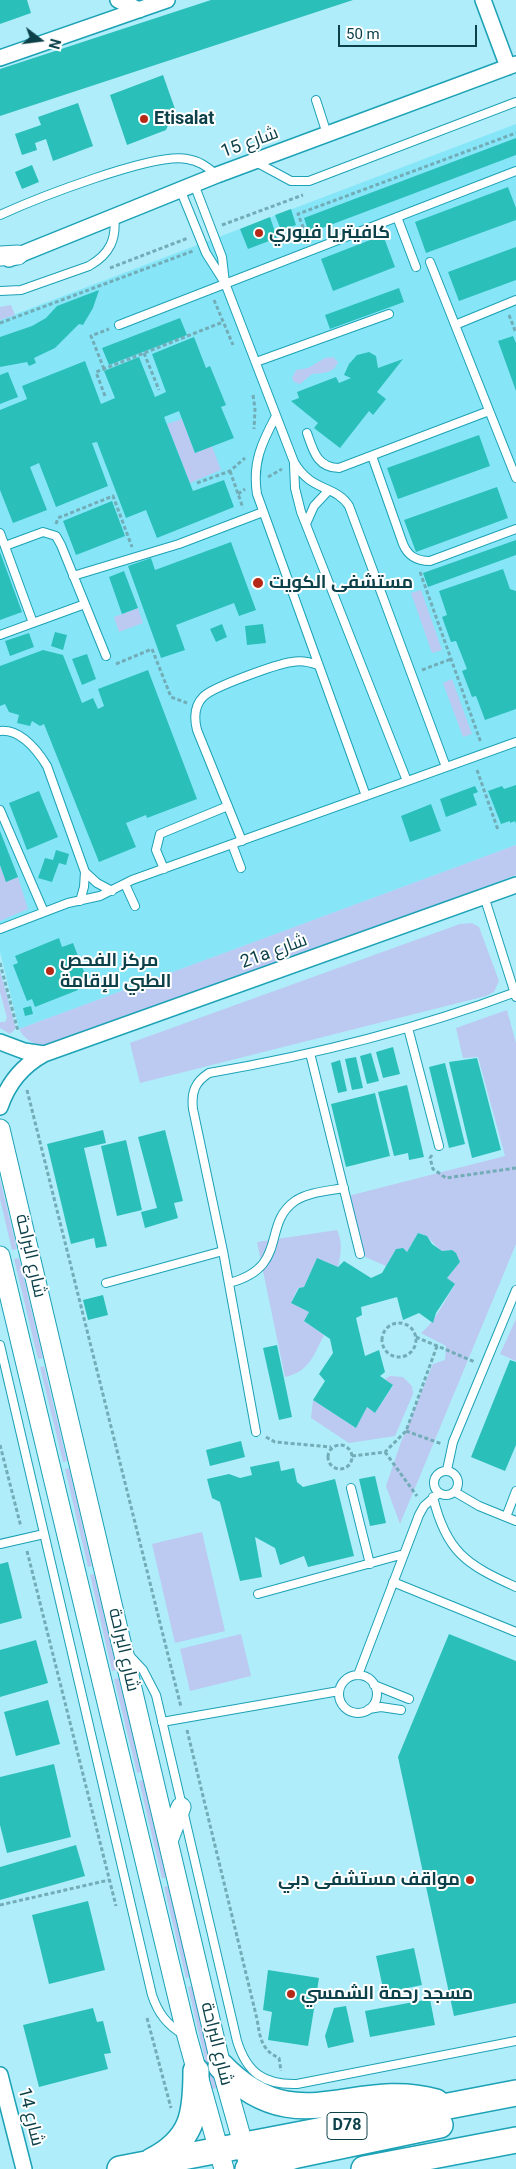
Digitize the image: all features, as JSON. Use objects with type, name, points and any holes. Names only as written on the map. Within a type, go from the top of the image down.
[{"type":"main road","points":[[221,2066],[251,2092],[289,2105],[309,2106],[387,2097],[430,2100],[450,2106]]},
{"type":"main road","points":[[146,2164],[175,2146],[201,2125],[195,2110],[196,2072]]},
{"type":"main road","name":"D78","points":[[120,2169],[146,2164],[230,2163],[450,2106],[516,2093]]},
{"type":"main road","points":[[230,2163],[454,2121],[516,2101]]},
{"type":"main road","points":[[364,2169],[404,2165],[516,2140]]},
{"type":"street","points":[[118,0],[139,10]]},
{"type":"street","points":[[4,57],[167,0]]},
{"type":"street","points":[[483,0],[512,66]]},
{"type":"street","name":"شارع 15","points":[[0,262],[9,255],[216,175],[512,66]]},
{"type":"street","name":"21a شارع","points":[[0,1107],[8,1087],[22,1069],[44,1054],[516,885]]},
{"type":"street","name":"21a شارع","points":[[0,1042],[24,1051],[44,1054]]},
{"type":"street","name":"شارع البراحة","points":[[0,1130],[221,2066],[235,2118],[230,2163]]},
{"type":"street","name":"شارع البراحة","points":[[0,1256],[196,2072]]},
{"type":"street","points":[[168,1841],[180,1807]]},
{"type":"street","name":"شارع 14","points":[[0,2075],[24,2169]]},
{"type":"street","points":[[201,2125],[225,2128],[230,2126],[235,2118]]},
{"type":"street","points":[[201,2125],[230,2163]]},
{"type":"lane","points":[[316,100],[327,134]]},
{"type":"lane","points":[[254,161],[291,180],[312,179],[516,102]]},
{"type":"lane","points":[[0,215],[36,200],[154,160],[186,158],[201,162],[216,175]]},
{"type":"lane","points":[[119,325],[516,171]]},
{"type":"lane","points":[[194,184],[222,256],[226,283],[294,462],[311,483],[340,496],[349,506],[446,767]]},
{"type":"lane","points":[[180,189],[206,253],[226,283]]},
{"type":"lane","points":[[0,291],[21,290],[89,266],[99,260],[113,242],[116,231],[114,215]]},
{"type":"lane","points":[[397,217],[416,267]]},
{"type":"lane","points":[[430,262],[516,478]]},
{"type":"lane","points":[[455,324],[516,300]]},
{"type":"lane","points":[[256,362],[389,314]]},
{"type":"lane","points":[[307,433],[316,456],[328,467],[344,467],[489,410]]},
{"type":"lane","points":[[276,416],[258,453],[255,484],[263,512],[366,796]]},
{"type":"lane","points":[[372,456],[405,550],[416,559],[430,561],[516,529]]},
{"type":"lane","points":[[294,462],[295,488],[306,524],[407,781]]},
{"type":"lane","points":[[306,524],[314,506],[328,491]]},
{"type":"lane","points":[[73,576],[136,558],[263,512]]},
{"type":"lane","points":[[5,546],[43,532],[52,534],[59,540],[106,656]]},
{"type":"lane","points":[[0,533],[34,623]]},
{"type":"lane","points":[[0,635],[85,604]]},
{"type":"lane","points":[[242,841],[197,730],[195,722],[197,707],[208,692],[283,664],[301,661],[318,665]]},
{"type":"lane","points":[[0,730],[10,731],[24,739],[42,758],[85,872],[80,901]]},
{"type":"lane","points":[[0,929],[44,912],[112,891],[164,869],[516,742]]},
{"type":"lane","points":[[164,869],[156,850],[160,834],[228,806]]},
{"type":"lane","points":[[0,810],[44,912]]},
{"type":"lane","points":[[232,844],[241,868]]},
{"type":"lane","points":[[85,872],[97,883],[112,891]]},
{"type":"lane","points":[[125,884],[134,906]]},
{"type":"lane","points":[[256,1432],[223,1250],[193,1108],[194,1088],[200,1079],[209,1074],[310,1053],[408,1028],[516,994],[484,896]]},
{"type":"lane","points":[[408,1028],[439,1146]]},
{"type":"lane","points":[[310,1053],[360,1254]]},
{"type":"lane","points":[[229,1283],[246,1279],[261,1268],[270,1252],[286,1210],[295,1201],[306,1195],[344,1188]]},
{"type":"lane","points":[[106,1283],[223,1250]]},
{"type":"lane","points":[[447,1470],[452,1448],[516,1290]]},
{"type":"lane","points":[[0,1346],[152,1995],[156,2008],[164,2020],[187,2036]]},
{"type":"lane","points":[[358,1675],[424,1506],[436,1495],[447,1496],[455,1492],[458,1481],[454,1474],[447,1470],[438,1473],[434,1480],[435,1490],[436,1495],[444,1531],[465,1560],[479,1571],[516,1587]]},
{"type":"lane","points":[[351,1488],[370,1564]]},
{"type":"lane","points":[[506,1517],[516,1491]]},
{"type":"lane","points":[[455,1492],[479,1506],[516,1521]]},
{"type":"lane","points":[[0,1544],[44,1534]]},
{"type":"lane","points":[[258,1594],[404,1554]]},
{"type":"lane","points":[[393,1582],[516,1632]]},
{"type":"lane","points":[[123,1650],[143,1670],[156,1695],[180,1807],[242,2057],[252,2070],[265,2080],[282,2084],[298,2084],[516,2041]]},
{"type":"lane","points":[[401,1710],[381,1707],[362,1713],[348,1711],[342,1706],[339,1691],[346,1680],[358,1675],[364,1676],[374,1685],[409,1699]]},
{"type":"lane","points":[[369,1710],[376,1698],[374,1685]]},
{"type":"lane","points":[[162,1722],[339,1691]]},
{"type":"path","points":[[311,250],[298,214],[516,133]]},
{"type":"path","points":[[212,229],[316,190],[312,179]]},
{"type":"path","points":[[105,270],[198,235]]},
{"type":"path","points":[[0,323],[193,251],[196,259]]},
{"type":"path","points":[[210,290],[234,348]]},
{"type":"path","points":[[506,304],[516,333]]},
{"type":"path","points":[[105,396],[96,372],[223,322]]},
{"type":"path","points":[[104,369],[91,336],[119,325]]},
{"type":"path","points":[[144,353],[159,390]]},
{"type":"path","points":[[252,391],[255,408],[254,432]]},
{"type":"path","points":[[197,483],[230,471],[241,462],[249,450]]},
{"type":"path","points":[[238,494],[294,462]]},
{"type":"path","points":[[230,471],[247,518]]},
{"type":"path","points":[[52,534],[58,518],[112,496],[136,558]]},
{"type":"path","points":[[416,559],[485,753]]},
{"type":"path","points":[[106,656],[110,666],[152,649],[171,697],[197,707]]},
{"type":"path","points":[[412,674],[452,659]]},
{"type":"path","points":[[473,757],[498,830]]},
{"type":"path","points":[[0,963],[24,1051]]},
{"type":"path","points":[[22,1069],[184,1718],[257,2019],[259,2037],[267,2051],[279,2058],[282,2084]]},
{"type":"path","points":[[439,1146],[430,1158],[433,1169],[446,1178],[516,1168]]},
{"type":"path","points":[[416,1337],[413,1350],[402,1357],[389,1354],[382,1343],[385,1329],[396,1322],[409,1326],[416,1337],[484,1366]]},
{"type":"path","points":[[352,1456],[385,1452],[406,1431],[437,1346]]},
{"type":"path","points":[[406,1431],[452,1448]]},
{"type":"path","points":[[256,1432],[275,1442],[332,1447],[342,1444],[347,1446],[352,1456],[348,1466],[343,1469],[333,1467],[327,1457],[332,1447]]},
{"type":"path","points":[[0,1445],[116,1908]]},
{"type":"path","points":[[385,1452],[424,1506]]},
{"type":"path","points":[[0,1905],[109,1880]]},
{"type":"path","points":[[145,2011],[173,2114],[201,2125]]},
{"type":"shaded area","name":"مستشفى الكويت","points":[[516,124],[516,845],[19,1029],[0,952],[0,320]]},
{"type":"shaded area","points":[[11,305],[15,315],[0,320],[0,307]]},
{"type":"shaded area","points":[[333,357],[338,362],[334,369],[312,374],[300,384],[294,382],[292,378],[296,370],[308,368],[325,358]]},
{"type":"shaded area","points":[[182,419],[195,453],[212,446],[221,470],[190,483],[167,424]]},
{"type":"shaded area","points":[[421,590],[442,650],[432,653],[411,593]]},
{"type":"shaded area","points":[[138,608],[143,623],[119,632],[114,617]]},
{"type":"shaded area","points":[[452,679],[472,734],[463,737],[443,683]]},
{"type":"shaded area","points":[[516,845],[516,875],[62,1044],[43,1045],[32,1042],[19,1029]]},
{"type":"shaded area","points":[[0,865],[6,881],[18,877],[28,909],[0,921]]},
{"type":"shaded area","points":[[472,923],[479,927],[499,981],[494,992],[486,996],[140,1083],[130,1043],[460,924]]},
{"type":"shaded area","points":[[0,971],[16,1028],[10,1034],[0,1028],[0,1022],[5,1022],[7,1018],[0,992]]},
{"type":"shaded area","points":[[507,1010],[516,1043],[516,1244],[400,1524],[386,1486],[401,1442],[433,1364],[445,1360],[446,1346],[421,1333],[435,1317],[455,1285],[447,1278],[460,1262],[452,1250],[442,1251],[428,1238],[418,1233],[407,1252],[403,1248],[396,1249],[386,1266],[361,1255],[348,1196],[505,1156],[478,1057],[463,1058],[456,1028]]},
{"type":"shaded area","points":[[0,1179],[17,1249],[12,1250],[0,1199]]},
{"type":"shaded area","points":[[337,1230],[341,1248],[338,1267],[317,1258],[304,1287],[298,1288],[291,1303],[309,1312],[304,1321],[324,1335],[310,1362],[300,1371],[285,1377],[257,1242]]},
{"type":"shaded area","points":[[19,1258],[43,1358],[38,1359],[14,1259]]},
{"type":"shaded area","points":[[516,1319],[516,1361],[500,1354]]},
{"type":"shaded area","points":[[44,1366],[67,1461],[63,1462],[40,1367]]},
{"type":"shaded area","points":[[390,1376],[403,1377],[412,1386],[413,1394],[395,1436],[349,1443],[311,1418],[313,1400],[356,1428],[367,1407],[375,1413],[393,1386],[385,1379]]},
{"type":"shaded area","points":[[69,1468],[92,1566],[88,1567],[65,1469]]},
{"type":"shaded area","points":[[202,1532],[225,1631],[175,1643],[152,1544]]},
{"type":"shaded area","points":[[94,1574],[117,1670],[112,1671],[90,1575]]},
{"type":"shaded area","points":[[241,1634],[251,1676],[190,1691],[180,1649]]},
{"type":"shaded area","points":[[119,1678],[141,1772],[137,1773],[114,1679]]},
{"type":"shaded area","points":[[143,1780],[166,1878],[162,1878],[139,1781]]},
{"type":"shaded area","points":[[168,1886],[190,1977],[186,1978],[164,1887]]},
{"type":"shaded area","points":[[192,1986],[217,2088],[212,2089],[188,1987]]},
{"type":"building","points":[[0,0],[27,0],[31,13],[0,24]]},
{"type":"building","points":[[211,0],[353,0],[0,116],[0,69]]},
{"type":"building","name":"Etisalat","points":[[163,75],[175,109],[166,130],[127,145],[110,95]]},
{"type":"building","points":[[78,103],[93,146],[53,161],[46,139],[35,143],[37,150],[22,155],[15,134],[41,125],[38,117]]},
{"type":"building","points":[[516,138],[516,155],[309,233],[304,218]]},
{"type":"building","points":[[32,165],[39,182],[22,189],[15,172]]},
{"type":"building","points":[[508,187],[516,208],[516,220],[426,253],[415,222]]},
{"type":"building","points":[[291,209],[296,225],[281,230],[275,215]]},
{"type":"building","name":"كافيتريا فيوري","points":[[270,217],[277,238],[248,249],[240,229]]},
{"type":"building","points":[[383,235],[395,267],[333,291],[321,259]]},
{"type":"building","points":[[516,247],[516,280],[459,301],[448,272]]},
{"type":"building","points":[[399,288],[404,302],[330,329],[325,315]]},
{"type":"building","points":[[99,290],[93,308],[83,325],[79,324],[55,348],[34,358],[36,363],[29,366],[27,362],[0,367],[0,337],[32,326],[46,318],[57,306]]},
{"type":"building","points":[[180,318],[187,335],[109,365],[102,348]]},
{"type":"building","points":[[513,336],[516,343],[516,391],[498,341]]},
{"type":"building","points":[[194,337],[206,368],[210,366],[226,405],[221,407],[234,438],[195,453],[179,411],[164,417],[193,491],[224,480],[234,507],[157,538],[146,510],[126,518],[97,442],[92,443],[108,486],[56,507],[39,463],[30,467],[47,510],[13,523],[0,490],[0,410],[27,399],[22,386],[85,361],[101,404],[115,398],[104,371],[139,357],[155,397],[166,392],[152,354]]},
{"type":"building","points":[[369,352],[376,356],[378,368],[403,359],[377,392],[386,399],[373,415],[369,411],[340,448],[314,428],[318,423],[291,401],[299,398],[297,392],[336,377],[339,383],[351,378],[344,375],[349,364],[357,355]]},
{"type":"building","points":[[8,372],[18,397],[0,404],[0,375]]},
{"type":"building","points":[[479,435],[490,466],[398,499],[387,468]]},
{"type":"building","points":[[497,487],[508,518],[416,552],[404,520]]},
{"type":"building","points":[[112,501],[125,536],[76,555],[63,521]]},
{"type":"building","points":[[516,540],[516,555],[428,587],[423,573]]},
{"type":"building","points":[[231,542],[256,610],[239,616],[234,603],[176,625],[185,650],[161,658],[128,566],[151,558],[155,570]]},
{"type":"building","points":[[0,552],[22,612],[0,620]]},
{"type":"building","points":[[503,569],[510,589],[516,591],[516,709],[485,720],[476,696],[472,697],[462,671],[467,669],[456,641],[451,642],[442,617],[447,615],[439,591]]},
{"type":"building","points":[[124,571],[138,608],[122,614],[109,577]]},
{"type":"building","points":[[222,624],[227,637],[216,642],[210,629]]},
{"type":"building","points":[[263,624],[266,643],[247,645],[245,626]]},
{"type":"building","points":[[55,632],[67,635],[63,650],[51,646]]},
{"type":"building","points":[[29,633],[34,647],[10,656],[5,641]]},
{"type":"building","points":[[43,650],[63,655],[82,703],[93,698],[98,709],[104,706],[98,689],[148,670],[197,799],[147,818],[146,815],[126,823],[136,847],[99,862],[44,724],[40,726],[32,721],[30,726],[17,723],[19,715],[9,712],[5,704],[0,706],[0,666]]},
{"type":"building","points":[[87,654],[96,679],[82,685],[72,659]]},
{"type":"building","points":[[516,785],[516,824],[515,821],[510,823],[510,821],[501,824],[488,791],[502,786],[504,789]]},
{"type":"building","points":[[475,786],[478,792],[473,794],[477,805],[446,817],[440,799]]},
{"type":"building","points":[[39,791],[58,837],[27,850],[9,803]]},
{"type":"building","points":[[431,804],[441,831],[410,842],[401,816]]},
{"type":"building","points":[[0,831],[18,877],[6,882],[0,865]]},
{"type":"building","points":[[56,850],[69,854],[66,865],[59,863],[52,882],[38,878],[45,858],[53,860]]},
{"type":"building","name":"مركز الفحص الطبي للإقامة","points":[[59,938],[62,947],[73,943],[86,977],[75,982],[78,990],[35,1007],[32,999],[27,1001],[13,965],[18,963],[15,956]]},
{"type":"building","points":[[31,1006],[33,1014],[25,1016],[23,1008]]},
{"type":"building","points":[[393,1047],[400,1074],[383,1078],[376,1052]]},
{"type":"building","points":[[371,1053],[379,1081],[367,1084],[360,1056]]},
{"type":"building","points":[[356,1057],[363,1088],[352,1090],[345,1059]]},
{"type":"building","points":[[477,1058],[501,1150],[472,1158],[449,1062]]},
{"type":"building","points":[[340,1060],[347,1091],[338,1093],[331,1063]]},
{"type":"building","points":[[445,1063],[465,1144],[449,1148],[429,1067]]},
{"type":"building","points":[[407,1085],[424,1157],[409,1160],[408,1153],[394,1156],[378,1092]]},
{"type":"building","points":[[375,1093],[390,1156],[346,1167],[331,1104]]},
{"type":"building","points":[[103,1130],[106,1143],[84,1148],[107,1246],[96,1248],[94,1238],[71,1244],[47,1144]]},
{"type":"building","points":[[165,1130],[183,1201],[174,1203],[178,1218],[145,1228],[141,1212],[157,1208],[138,1137]]},
{"type":"building","points":[[126,1140],[142,1210],[117,1216],[101,1146]]},
{"type":"building","points":[[418,1233],[427,1236],[432,1244],[442,1251],[452,1250],[456,1253],[460,1262],[447,1278],[455,1284],[436,1313],[433,1323],[419,1313],[403,1320],[397,1297],[361,1307],[362,1315],[356,1318],[365,1356],[379,1350],[385,1372],[380,1376],[393,1385],[375,1413],[367,1407],[356,1428],[313,1400],[325,1381],[319,1374],[333,1353],[330,1339],[304,1321],[309,1312],[291,1303],[299,1288],[304,1287],[317,1258],[338,1267],[344,1261],[371,1278],[382,1273],[396,1249],[403,1248],[407,1252]]},
{"type":"building","points":[[103,1295],[108,1315],[88,1320],[83,1300]]},
{"type":"building","points":[[277,1345],[292,1417],[279,1420],[263,1348]]},
{"type":"building","points":[[510,1360],[516,1362],[516,1445],[505,1471],[471,1457]]},
{"type":"building","points":[[241,1441],[245,1457],[210,1466],[206,1450]]},
{"type":"building","points":[[279,1461],[281,1471],[294,1468],[297,1482],[303,1487],[335,1479],[354,1556],[308,1567],[304,1556],[280,1565],[275,1548],[255,1537],[262,1577],[240,1581],[220,1502],[212,1498],[207,1479],[229,1474],[240,1478],[252,1475],[250,1467]]},
{"type":"building","points":[[375,1476],[386,1523],[370,1526],[359,1479]]},
{"type":"building","points":[[8,1562],[22,1618],[0,1624],[0,1564]]},
{"type":"building","name":"مواقف مستشفى دبي","points":[[449,1634],[516,1661],[516,2003],[454,2016],[398,1757]]},
{"type":"building","points":[[36,1640],[48,1683],[0,1697],[0,1650]]},
{"type":"building","points":[[48,1700],[60,1744],[16,1756],[4,1712]]},
{"type":"building","points":[[54,1764],[71,1837],[7,1853],[0,1825],[0,1777]]},
{"type":"building","points":[[76,1845],[85,1876],[0,1900],[0,1867]]},
{"type":"building","points":[[88,1901],[105,1970],[49,1984],[32,1915]]},
{"type":"building","points":[[414,1948],[422,1985],[384,1993],[376,1956]]},
{"type":"building","name":"مسجد رحمة الشمسي","points":[[268,1970],[319,1978],[308,2046],[268,2040],[272,2012],[263,2010]]},
{"type":"building","points":[[430,1999],[435,2025],[370,2037],[365,2011]]},
{"type":"building","points":[[346,2006],[354,2042],[328,2048],[325,2036],[334,2008]]},
{"type":"building","points":[[93,2008],[97,2022],[103,2021],[111,2053],[104,2054],[108,2069],[39,2087],[23,2025]]},
{"type":"place","name":"Etisalat","points":[[144,119]]},
{"type":"place","name":"كافيتريا فيوري","points":[[259,233]]},
{"type":"place","name":"مستشفى الكويت","points":[[258,583]]},
{"type":"place","name":"مركز الفحص الطبي للإقامة","points":[[50,971]]},
{"type":"place","name":"مواقف مستشفى دبي","points":[[470,1880]]},
{"type":"place","name":"مسجد رحمة الشمسي","points":[[291,1994]]}]
